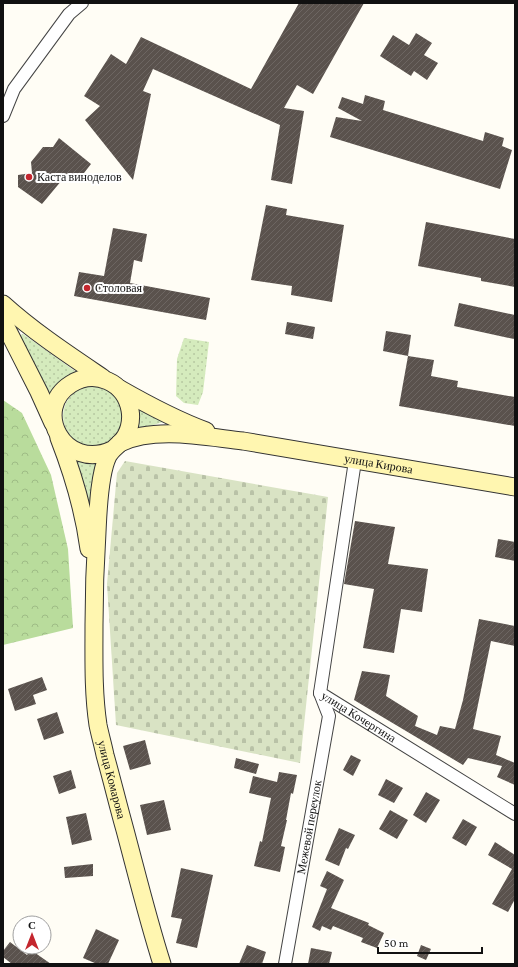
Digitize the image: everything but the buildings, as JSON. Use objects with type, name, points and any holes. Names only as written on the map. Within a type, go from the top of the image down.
[{"type":"main road","points":[[3,304],[17,317],[59,348],[120,389],[188,425],[213,434],[243,441]]},
{"type":"main road","points":[[3,321],[39,392],[57,432],[77,494],[87,532],[94,591]]},
{"type":"main road","points":[[103,378],[79,380],[69,386],[60,395],[55,405],[54,414],[57,432],[67,446],[79,453],[91,455],[104,454],[128,440],[142,436],[182,435],[243,441]]},
{"type":"main road","points":[[94,591],[97,533],[103,470],[107,458],[124,438],[130,424],[131,412],[128,402],[120,389]]},
{"type":"main road","name":"улица Кирова","points":[[243,441],[515,487]]},
{"type":"main road","name":"улица Комарова","points":[[94,591],[94,674],[98,726],[162,964]]},
{"type":"street","points":[[3,116],[14,89],[69,14],[82,3]]},
{"type":"street","name":"улица Кочергина","points":[[355,461],[320,693],[515,814]]},
{"type":"street","name":"Межевой переулок","points":[[285,964],[329,716],[320,693]]},
{"type":"green space","points":[[23,334],[79,374],[51,396],[21,340],[21,335]]},
{"type":"green space","points":[[184,338],[209,342],[203,392],[198,405],[184,403],[176,396],[177,359]]},
{"type":"green space","points":[[87,386],[99,386],[110,391],[118,399],[123,410],[121,428],[110,441],[99,446],[87,446],[76,441],[68,433],[63,422],[63,410],[68,399],[76,391]]},
{"type":"green space","points":[[3,400],[22,413],[51,475],[68,549],[73,628],[3,645]]},
{"type":"green space","points":[[137,409],[163,422],[134,431]]},
{"type":"green space","points":[[72,454],[101,460],[89,511]]},
{"type":"green space","points":[[125,461],[328,497],[300,763],[116,725],[107,584],[117,473]]},
{"type":"place","name":"Каста виноделов","points":[[29,177]]},
{"type":"place","name":"Столовая","points":[[87,288]]}]
